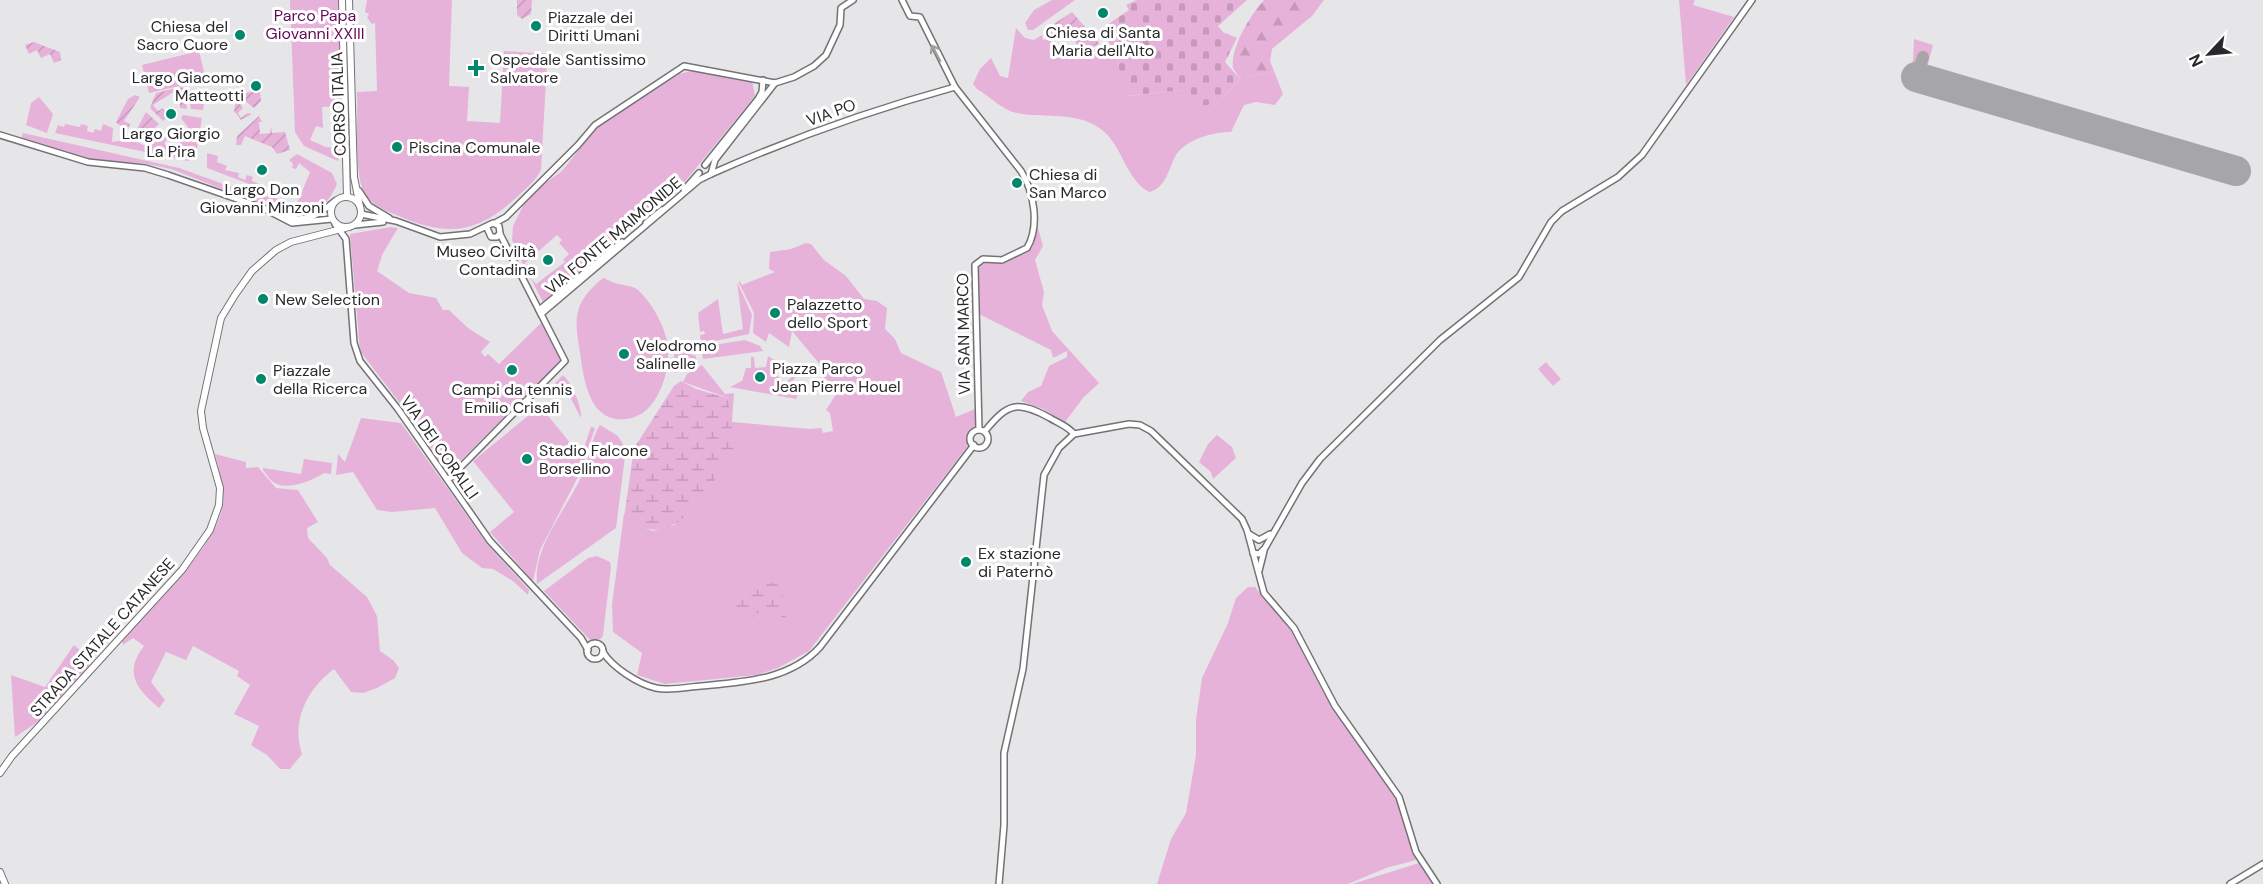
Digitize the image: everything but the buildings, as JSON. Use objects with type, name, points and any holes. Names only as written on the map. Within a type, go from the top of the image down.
[{"type":"main road","name":"CORSO ITALIA","points":[[342,0],[347,197]]},
{"type":"main road","name":"CORSO ITALIA","points":[[349,0],[354,177],[360,207]]},
{"type":"main road","points":[[347,197],[355,200],[360,207],[361,214],[352,226],[319,236],[332,227],[331,210],[335,201],[347,197]]},
{"type":"main road","points":[[333,221],[352,226]]},
{"type":"main road","name":"STRADA STATALE CATANESE","points":[[0,773],[12,756],[182,570],[205,539],[216,514],[220,497],[218,478],[203,428],[201,411],[221,318],[252,271],[276,249],[291,242],[319,236]]},
{"type":"main road","points":[[0,872],[5,884]]},
{"type":"street","points":[[346,240],[352,226],[379,221],[441,237],[470,234],[487,228],[506,217],[595,125],[684,66],[775,83],[795,77],[822,60],[838,30],[842,19],[841,8],[853,0]]},
{"type":"street","name":"VIA SAN MARCO","points":[[902,0],[910,16],[920,17],[955,87],[1024,176],[1035,220],[1027,248],[1002,260],[983,259],[975,265],[982,431]]},
{"type":"street","points":[[1258,575],[1271,533],[1320,459],[1440,340],[1520,277],[1556,217],[1618,177],[1642,155],[1752,0]]},
{"type":"street","points":[[762,80],[762,92],[758,99],[705,165],[716,167],[775,83]]},
{"type":"street","name":"VIA PO","points":[[701,175],[711,174],[716,167],[874,111],[955,87]]},
{"type":"street","points":[[0,135],[88,162],[156,171],[297,224],[333,221],[346,240]]},
{"type":"street","name":"VIA FONTE MAIMONIDE","points":[[540,312],[670,203],[701,175],[705,165]]},
{"type":"street","points":[[354,177],[365,202],[377,212],[408,227]]},
{"type":"street","points":[[274,214],[296,220],[308,218],[319,214],[335,201]]},
{"type":"street","points":[[361,214],[396,221]]},
{"type":"street","points":[[491,237],[500,231],[506,217]]},
{"type":"street","points":[[448,480],[565,361],[505,247],[495,223]]},
{"type":"street","points":[[487,228],[491,237]]},
{"type":"street","points":[[470,234],[491,237],[505,247]]},
{"type":"street","name":"VIA DEI CORALLI","points":[[346,240],[356,354],[500,552],[581,638]]},
{"type":"street","points":[[581,638],[591,658],[602,655],[644,684],[663,689],[761,680],[802,662],[820,647],[974,445],[972,434],[982,431],[1005,410],[1021,406],[1034,409],[1074,434]]},
{"type":"street","points":[[999,884],[1004,825],[1004,753],[1023,669],[1043,481],[1047,468],[1059,448],[1074,434],[1129,424],[1145,427],[1236,513],[1248,534],[1258,575],[1270,604],[1294,628],[1335,706],[1399,797],[1413,844],[1437,884]]},
{"type":"street","points":[[974,445],[978,447],[986,445],[988,438],[982,431]]},
{"type":"street","points":[[1253,552],[1271,533]]},
{"type":"street","points":[[1248,534],[1259,540],[1264,539]]},
{"type":"street","points":[[1253,552],[1259,554],[1265,548]]},
{"type":"street","points":[[581,638],[592,644],[601,645],[602,655]]},
{"type":"street","points":[[588,650],[592,644]]},
{"type":"street","points":[[2230,884],[2263,864]]},
{"type":"green space","name":"Parco Papa Giovanni XXIII","points":[[290,0],[338,0],[342,106],[322,107],[323,128],[316,126],[310,140],[326,147],[342,148],[338,161],[304,146],[295,132]]},
{"type":"green space","points":[[367,0],[452,0],[449,86],[469,87],[467,121],[500,123],[504,51],[551,54],[551,62],[547,62],[541,170],[534,181],[517,197],[489,218],[462,228],[434,227],[385,210],[371,201],[364,192],[358,159],[357,92],[377,91],[375,23],[372,24],[367,18],[369,14],[365,12]]},
{"type":"green space","points":[[517,0],[532,0],[531,14],[522,19],[517,15]]},
{"type":"green space","points":[[1052,0],[1075,0],[1033,30],[1028,30],[1025,23],[1034,10]]},
{"type":"green space","points":[[1136,0],[1247,0],[1218,26],[1223,32],[1237,38],[1225,62],[1240,79],[1218,103],[1195,107],[1182,90],[1128,96],[1114,52],[1105,36],[1104,27],[1129,10],[1126,5]]},
{"type":"green space","points":[[1264,0],[1324,0],[1312,16],[1272,49],[1270,61],[1274,71],[1240,79],[1233,68],[1238,41]]},
{"type":"green space","points":[[1679,0],[1695,0],[1693,5],[1734,17],[1686,85]]},
{"type":"green space","points":[[1072,12],[1099,43],[1098,45],[1081,50],[1066,29],[1051,36],[1049,27]]},
{"type":"green space","points":[[1016,28],[1025,38],[1034,40],[1042,35],[1043,40],[1049,38],[1056,51],[1076,54],[1110,45],[1129,96],[1182,90],[1218,103],[1240,79],[1274,71],[1283,94],[1275,105],[1256,102],[1244,105],[1231,132],[1209,135],[1186,145],[1176,155],[1163,182],[1155,190],[1149,192],[1141,187],[1129,171],[1109,136],[1092,124],[1071,117],[1012,112],[977,89],[973,84],[980,69],[991,58],[1000,76],[1008,78]]},
{"type":"green space","points":[[1914,39],[1933,45],[1927,68],[2249,163],[2243,185],[1909,89],[1906,87],[1913,60]]},
{"type":"green space","points":[[34,42],[60,52],[61,60],[54,63],[50,54],[41,58],[37,50],[29,54],[25,45]]},
{"type":"green space","points":[[199,51],[206,80],[149,93],[142,65]]},
{"type":"green space","points":[[695,70],[752,80],[755,96],[683,184],[543,302],[530,277],[536,284],[565,262],[563,260],[569,254],[559,243],[562,240],[557,235],[525,263],[531,272],[528,275],[512,240],[513,226],[524,204],[544,184],[562,171],[598,126],[679,74]]},
{"type":"green space","points":[[184,88],[187,109],[180,108],[180,91],[172,93],[153,105],[158,111],[163,108],[168,116],[163,121],[150,108],[156,93]]},
{"type":"green space","points":[[187,89],[206,92],[203,110],[191,109]]},
{"type":"green space","points":[[260,91],[261,101],[254,108],[245,101],[240,104],[243,108],[238,113],[241,118],[248,113],[252,114],[241,120],[234,111],[237,94]]},
{"type":"green space","points":[[135,95],[140,97],[124,121],[130,124],[129,127],[120,126],[116,122],[128,99]]},
{"type":"green space","points":[[39,97],[53,114],[47,133],[26,125],[31,103]]},
{"type":"green space","points":[[146,112],[159,124],[151,132],[137,129]]},
{"type":"green space","points":[[183,115],[202,118],[196,155],[188,161],[55,133],[58,125],[80,127],[81,124],[88,126],[87,131],[93,133],[95,129],[101,131],[103,124],[113,128],[112,142],[126,140],[127,134],[137,135],[137,142],[150,148],[151,142],[161,130],[169,137],[164,143],[168,148],[173,143],[176,146],[181,141],[177,137],[190,130],[181,118]]},
{"type":"green space","points":[[259,116],[262,122],[259,122],[260,134],[270,133],[271,126],[272,133],[285,132],[290,150],[277,154],[272,147],[245,136],[241,145],[236,145],[237,136]]},
{"type":"green space","points":[[23,133],[179,168],[254,195],[273,197],[296,206],[310,172],[299,163],[296,169],[292,168],[293,164],[289,160],[297,154],[332,173],[337,184],[330,198],[320,209],[307,215],[291,216],[171,169],[142,163],[94,161],[21,139]]},
{"type":"green space","points":[[207,153],[218,156],[217,162],[227,166],[225,170],[239,173],[238,177],[245,180],[247,175],[253,177],[252,181],[259,184],[257,187],[207,168]]},
{"type":"green space","points":[[1037,224],[1043,246],[1035,260],[1044,292],[1042,305],[1052,331],[1099,383],[1083,398],[1065,422],[1043,409],[1021,401],[1028,392],[1041,386],[1049,366],[1067,357],[1067,351],[1053,358],[1051,350],[977,313],[979,266],[987,262],[1003,263],[1026,253],[1032,248]]},
{"type":"green space","points":[[391,227],[398,228],[383,253],[377,271],[409,293],[436,298],[443,310],[449,310],[468,328],[490,342],[481,352],[485,357],[488,354],[499,364],[541,323],[561,361],[451,470],[446,470],[412,419],[360,351],[350,234]]},
{"type":"green space","points":[[806,243],[811,244],[824,260],[846,276],[864,299],[877,301],[887,308],[885,329],[895,339],[901,353],[941,372],[956,417],[975,409],[976,424],[968,435],[967,447],[809,651],[778,668],[757,675],[665,684],[637,675],[642,653],[613,632],[612,605],[624,513],[627,521],[653,531],[675,525],[729,422],[728,398],[683,382],[687,374],[702,365],[725,394],[734,393],[732,422],[821,428],[823,433],[833,431],[830,413],[826,410],[840,388],[824,378],[827,373],[792,331],[789,347],[769,333],[766,342],[753,333],[754,313],[739,283],[739,280],[742,285],[775,272],[769,269],[770,252],[791,249]]},
{"type":"green space","name":"Velodromo Salinelle","points":[[604,278],[638,290],[656,314],[667,341],[667,364],[661,389],[647,409],[638,416],[627,419],[614,419],[604,415],[596,407],[587,387],[582,364],[577,330],[580,304]]},
{"type":"green space","points":[[737,282],[752,315],[749,334],[701,344],[700,335],[705,334],[704,331],[700,332],[698,313],[718,299],[723,334],[743,329]]},
{"type":"green space","points":[[745,340],[760,346],[763,351],[703,359],[701,347]]},
{"type":"green space","points":[[674,349],[696,356],[696,360],[689,368],[674,373]]},
{"type":"green space","name":"Piazza Parco Jean Pierre Houel","points":[[768,356],[782,365],[775,374],[786,383],[794,374],[796,376],[788,389],[798,395],[796,399],[730,387],[742,381],[746,368],[751,368],[751,357],[754,357],[755,368],[766,367]]},
{"type":"green space","points":[[1546,362],[1561,379],[1553,386],[1538,369]]},
{"type":"green space","points":[[563,375],[576,395],[581,418],[569,395],[555,383]]},
{"type":"green space","points":[[681,381],[696,389],[728,398],[735,448],[709,489],[686,516],[673,525],[660,529],[645,528],[624,518],[634,448],[674,386]]},
{"type":"green space","points":[[540,406],[581,456],[591,427],[595,428],[580,473],[540,550],[533,581],[490,532],[514,512],[473,461]]},
{"type":"green space","points":[[361,418],[401,423],[487,544],[529,590],[528,595],[513,581],[493,569],[482,568],[462,553],[435,508],[392,512],[377,510],[353,472],[336,475],[338,454],[345,462]]},
{"type":"green space","points":[[600,425],[618,436],[626,449],[616,528],[537,584],[540,555],[583,473],[594,436]]},
{"type":"green space","points":[[1217,435],[1232,447],[1236,458],[1213,479],[1211,472],[1199,462],[1208,444]]},
{"type":"green space","points":[[215,454],[246,462],[246,468],[258,467],[276,488],[298,490],[318,522],[307,528],[308,538],[327,558],[330,565],[367,597],[377,616],[380,651],[393,660],[399,668],[395,678],[363,693],[351,692],[334,669],[324,677],[309,696],[304,707],[299,730],[302,754],[290,769],[280,769],[267,755],[251,745],[259,726],[234,714],[250,685],[237,676],[239,671],[193,646],[186,660],[166,652],[151,682],[165,700],[159,708],[144,694],[135,679],[135,664],[144,646],[133,638],[123,645],[122,641],[196,558],[218,521],[223,504],[223,491]]},
{"type":"green space","points":[[304,459],[332,463],[331,474],[324,473],[314,479],[282,486],[273,482],[263,470],[263,468],[301,474]]},
{"type":"green space","points":[[597,556],[610,562],[611,567],[603,635],[601,639],[590,640],[544,591],[588,558]]},
{"type":"green space","points":[[766,579],[784,588],[782,592],[786,618],[757,613],[747,621],[738,620],[730,604],[738,595],[746,596],[756,583]]},
{"type":"green space","points":[[1248,587],[1255,587],[1290,629],[1322,690],[1397,799],[1416,860],[1386,868],[1348,884],[1157,884],[1171,839],[1186,813],[1196,755],[1196,720],[1202,678],[1228,623],[1236,598]]},
{"type":"green space","points":[[74,645],[93,662],[39,721],[15,737],[11,675],[45,687]]},
{"type":"green space","points":[[1419,863],[1433,884],[1352,884]]},
{"type":"taxiway","points":[[1916,77],[1923,57]]},
{"type":"runway","points":[[1916,77],[2236,171]]},
{"type":"place","name":"Chiesa di Santa Maria dell'Alto","points":[[1103,13]]},
{"type":"place","name":"Piazzale dei Diritti Umani","points":[[536,26]]},
{"type":"place","name":"Chiesa del Sacro Cuore","points":[[240,35]]},
{"type":"place","name":"Ospedale Santissimo Salvatore","points":[[476,68]]},
{"type":"place","name":"Largo Giacomo Matteotti","points":[[256,86]]},
{"type":"place","name":"Largo Giorgio La Pira","points":[[171,114]]},
{"type":"place","name":"Piscina Comunale","points":[[397,147]]},
{"type":"place","name":"Largo Don Giovanni Minzoni","points":[[262,170]]},
{"type":"place","name":"Chiesa di San Marco","points":[[1017,183]]},
{"type":"place","name":"Museo Civiltà Contadina","points":[[548,260]]},
{"type":"place","name":"New Selection","points":[[263,299]]},
{"type":"place","name":"Palazzetto dello Sport","points":[[775,313]]},
{"type":"place","name":"Velodromo Salinelle","points":[[624,354]]},
{"type":"place","name":"Campi da tennis Emilio Crisafi","points":[[512,370]]},
{"type":"place","name":"Piazza Parco Jean Pierre Houel","points":[[760,377]]},
{"type":"place","name":"Piazzale della Ricerca","points":[[261,379]]},
{"type":"place","name":"Stadio Falcone Borsellino","points":[[527,459]]},
{"type":"place","name":"Ex stazione di Paternò","points":[[966,562]]}]
